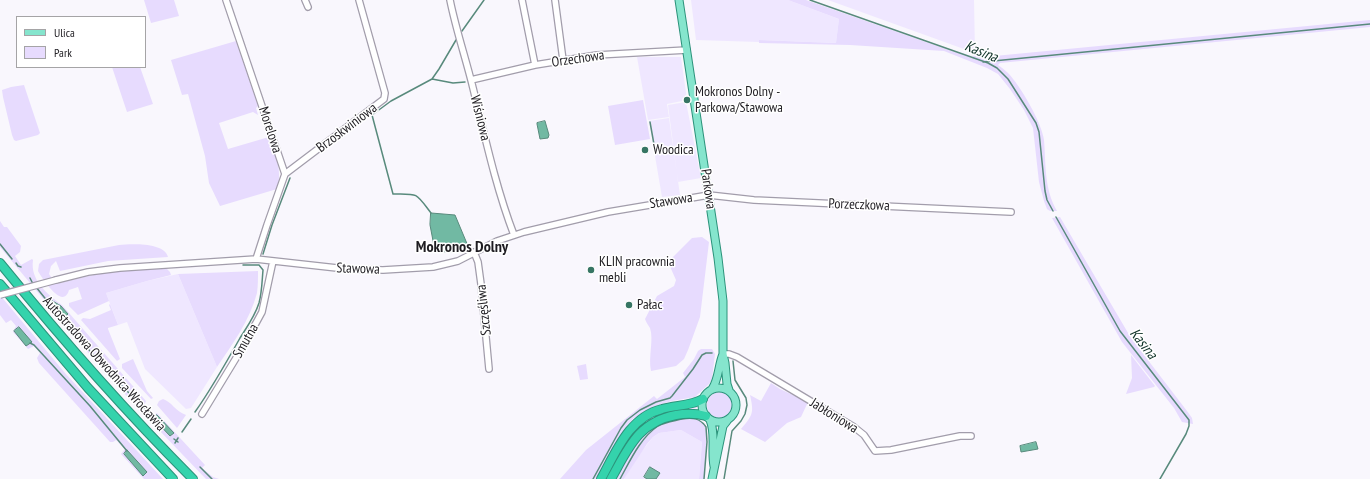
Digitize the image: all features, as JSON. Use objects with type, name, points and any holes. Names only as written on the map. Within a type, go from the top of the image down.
[{"type":"highway","name":"Autostradowa Obwodnica Wrocławia","points":[[0,262],[44,317],[99,379],[193,479]]},
{"type":"highway","name":"Autostradowa Obwodnica Wrocławia","points":[[0,284],[88,388],[173,479]]},
{"type":"highway","points":[[601,479],[628,432],[638,421],[659,410],[696,403],[703,399]]},
{"type":"highway","points":[[611,479],[632,442],[648,425],[663,418],[682,414],[696,413],[708,418]]},
{"type":"main road","name":"Parkowa","points":[[679,0],[709,195],[723,301],[723,354],[726,363],[727,384],[729,390]]},
{"type":"main road","name":"Parkowa","points":[[712,389],[716,383],[719,364],[723,354]]},
{"type":"main road","points":[[712,479],[723,426],[733,415],[737,402],[735,396],[729,390],[720,387],[712,389],[706,394],[702,405],[703,411],[712,425],[712,455],[714,466]]},
{"type":"main road","points":[[708,418],[716,422],[727,420]]},
{"type":"street","name":"Morelowa","points":[[226,0],[285,174]]},
{"type":"street","points":[[305,0],[308,7]]},
{"type":"street","name":"Brzoskwiniowa","points":[[285,174],[384,99],[384,93],[359,0]]},
{"type":"street","name":"Wiśniowa","points":[[450,0],[455,25],[471,80],[491,162],[514,235]]},
{"type":"street","points":[[522,0],[535,65]]},
{"type":"street","points":[[555,0],[563,60]]},
{"type":"street","name":"Orzechowa","points":[[471,80],[535,65],[602,54],[687,50]]},
{"type":"street","points":[[256,260],[285,174]]},
{"type":"street","name":"Porzeczkowa","points":[[709,195],[754,200],[1010,212]]},
{"type":"street","name":"Stawowa","points":[[0,295],[80,274],[114,268],[256,260],[330,268],[384,270],[442,265],[458,261],[497,241],[514,235],[608,212],[709,195]]},
{"type":"street","name":"Szczęśliwa","points":[[474,252],[478,262],[489,369]]},
{"type":"street","name":"Smutna","points":[[202,414],[244,345],[262,312],[273,261]]},
{"type":"street","name":"Jabłoniowa","points":[[723,354],[729,354],[737,357],[854,427],[864,435],[875,450],[891,450],[960,436],[971,436]]},
{"type":"shaded area","points":[[691,0],[788,0],[839,19],[836,43],[759,40],[759,42],[696,40]]},
{"type":"shaded area","points":[[828,0],[974,0],[975,53]]},
{"type":"shaded area","points":[[637,57],[681,57],[687,100],[667,104],[669,117],[648,120]]},
{"type":"shaded area","points":[[686,102],[701,178],[678,182],[668,105]]},
{"type":"shaded area","points":[[669,118],[680,195],[662,197],[649,121]]},
{"type":"shaded area","points":[[545,121],[549,135],[548,138],[540,139],[537,123]]},
{"type":"shaded area","points":[[431,213],[455,215],[468,246],[447,252],[434,246],[430,225]]},
{"type":"shaded area","points":[[178,274],[217,367],[191,408],[186,409],[145,369],[127,322],[118,325],[106,293]]},
{"type":"shaded area","points":[[51,300],[61,306],[68,314],[63,319],[48,302]]},
{"type":"shaded area","points":[[19,327],[32,342],[26,346],[14,331]]},
{"type":"shaded area","points":[[157,415],[174,433],[170,436],[153,418]]},
{"type":"shaded area","points":[[681,430],[702,442],[699,479],[624,479],[635,460],[653,437],[659,433]]},
{"type":"shaded area","points":[[1036,442],[1038,449],[1021,452],[1020,446]]},
{"type":"shaded area","points":[[127,450],[147,472],[143,476],[124,454]]},
{"type":"shaded area","points":[[650,467],[660,473],[656,479],[647,479],[644,477]]},
{"type":"green space","points":[[144,0],[174,0],[179,16],[151,23]]},
{"type":"green space","points":[[788,0],[806,0],[972,58],[974,55],[984,57],[1370,20],[1370,27],[1000,63],[998,65],[1007,72],[1024,95],[1039,124],[1044,140],[1048,185],[1057,211],[1050,211],[1047,209],[1039,182],[1033,128],[1024,110],[998,74],[987,68],[944,51],[850,45],[759,43],[759,40],[836,43],[839,19]]},
{"type":"green space","points":[[236,41],[258,106],[256,108],[258,115],[253,112],[219,123],[228,149],[269,137],[278,163],[279,182],[277,189],[220,206],[209,183],[205,156],[188,94],[182,95],[171,60]]},
{"type":"green space","points":[[112,68],[140,68],[153,104],[127,112]]},
{"type":"green space","points":[[24,85],[40,133],[38,135],[16,141],[12,135],[2,90]]},
{"type":"green space","points":[[643,100],[650,139],[615,145],[608,106]]},
{"type":"green space","points":[[1060,217],[1131,338],[1187,411],[1192,418],[1193,424],[1182,422],[1174,408],[1122,342],[1052,218]]},
{"type":"green space","points":[[0,221],[4,227],[7,227],[21,246],[20,252],[15,256],[21,265],[32,259],[33,260],[34,274],[45,291],[62,305],[146,401],[144,406],[153,416],[157,413],[205,465],[202,468],[213,477],[219,479],[206,479],[132,402],[85,349],[0,247]]},
{"type":"green space","points":[[702,237],[709,242],[700,317],[688,350],[684,359],[676,366],[651,371],[651,332],[645,319],[657,296],[674,286],[676,280],[668,262],[692,238]]},
{"type":"green space","points":[[139,244],[154,246],[165,252],[168,257],[108,261],[60,271],[56,261],[51,266],[49,274],[56,284],[97,274],[125,270],[167,269],[171,275],[106,293],[109,301],[78,315],[69,306],[69,303],[82,299],[78,287],[69,290],[66,296],[62,297],[48,286],[38,271],[39,264],[43,260],[119,245]]},
{"type":"green space","points":[[258,271],[257,293],[250,313],[229,350],[217,367],[178,274]]},
{"type":"green space","points":[[0,295],[65,373],[163,479],[144,479],[121,454],[125,449],[116,440],[110,442],[39,363],[37,358],[40,353],[34,346],[28,349],[13,332],[16,326],[11,320],[6,323],[0,315]]},
{"type":"green space","points":[[110,304],[118,325],[108,328],[120,359],[117,361],[81,320],[83,318],[90,319],[111,310]]},
{"type":"green space","points":[[701,349],[712,349],[715,354],[712,379],[709,384],[695,397],[655,406],[633,419],[623,431],[596,479],[560,479],[586,450],[654,396],[657,399],[685,377],[683,373]]},
{"type":"green space","points":[[1131,355],[1155,386],[1154,387],[1126,394],[1132,378]]},
{"type":"green space","points":[[133,359],[147,391],[153,398],[151,399],[122,368],[122,364]]},
{"type":"green space","points":[[586,364],[588,379],[580,380],[577,366]]},
{"type":"green space","points":[[771,383],[780,389],[808,402],[801,417],[787,423],[765,442],[741,429],[752,414],[750,395],[761,401]]},
{"type":"green space","points":[[720,392],[729,396],[733,405],[729,414],[720,418],[711,414],[707,405],[711,396]]},
{"type":"green space","points":[[163,399],[186,415],[177,428],[157,405],[159,401]]},
{"type":"green space","points":[[697,407],[663,414],[644,424],[629,440],[608,479],[605,479],[630,436],[649,419],[661,414],[677,410]]},
{"type":"green space","points":[[687,416],[688,419],[700,421],[707,431],[704,479],[699,479],[702,442],[681,430],[659,433],[653,437],[624,479],[615,479],[638,440],[658,423]]},
{"type":"waterway","points":[[462,31],[484,0]]},
{"type":"waterway","name":"Kasina","points":[[810,0],[988,63],[997,68],[1008,79],[1036,123],[1039,132],[1045,191],[1047,200],[1053,211]]},
{"type":"waterway","points":[[983,62],[1370,24]]},
{"type":"waterway","points":[[431,213],[416,196],[412,194],[393,194],[372,115],[391,101],[432,79],[456,40]]},
{"type":"waterway","points":[[432,79],[453,83],[465,82]]},
{"type":"waterway","points":[[650,122],[655,150]]},
{"type":"waterway","points":[[263,254],[272,225],[290,178]]},
{"type":"waterway","name":"Kasina","points":[[1056,217],[1120,331],[1189,420],[1189,426],[1186,434],[1160,479]]},
{"type":"waterway","points":[[0,244],[12,259]]},
{"type":"waterway","points":[[16,263],[21,267]]},
{"type":"waterway","points":[[195,412],[251,321],[259,303],[263,270],[259,265],[243,265]]},
{"type":"waterway","points":[[30,278],[33,284]]},
{"type":"waterway","points":[[36,287],[48,302]]},
{"type":"waterway","points":[[64,318],[65,322],[109,373]]},
{"type":"waterway","points":[[30,343],[34,345],[90,406],[127,451]]},
{"type":"waterway","points":[[593,479],[621,428],[627,420],[640,410],[656,402],[670,398],[702,355],[712,353]]},
{"type":"waterway","points":[[724,479],[732,431],[741,421],[745,414],[747,405],[746,398],[735,380],[733,361]]},
{"type":"waterway","points":[[113,377],[154,418]]},
{"type":"waterway","points":[[620,479],[636,450],[652,431],[658,426],[689,418],[698,420],[706,427],[707,442],[704,479]]},
{"type":"waterway","points":[[182,432],[191,419]]},
{"type":"waterway","points":[[175,443],[178,438]]},
{"type":"waterway","points":[[174,439],[178,442]]},
{"type":"waterway","points":[[200,467],[212,479]]},
{"type":"place","name":"Mokronos Dolny - Parkowa/Stawowa","points":[[687,100]]},
{"type":"place","name":"Woodica","points":[[645,150]]},
{"type":"place","name":"KLIN pracownia mebli","points":[[591,270]]},
{"type":"place","name":"Pałac","points":[[629,305]]},
{"type":"district","name":"Mokronos Dolny","points":[[462,247]]}]
